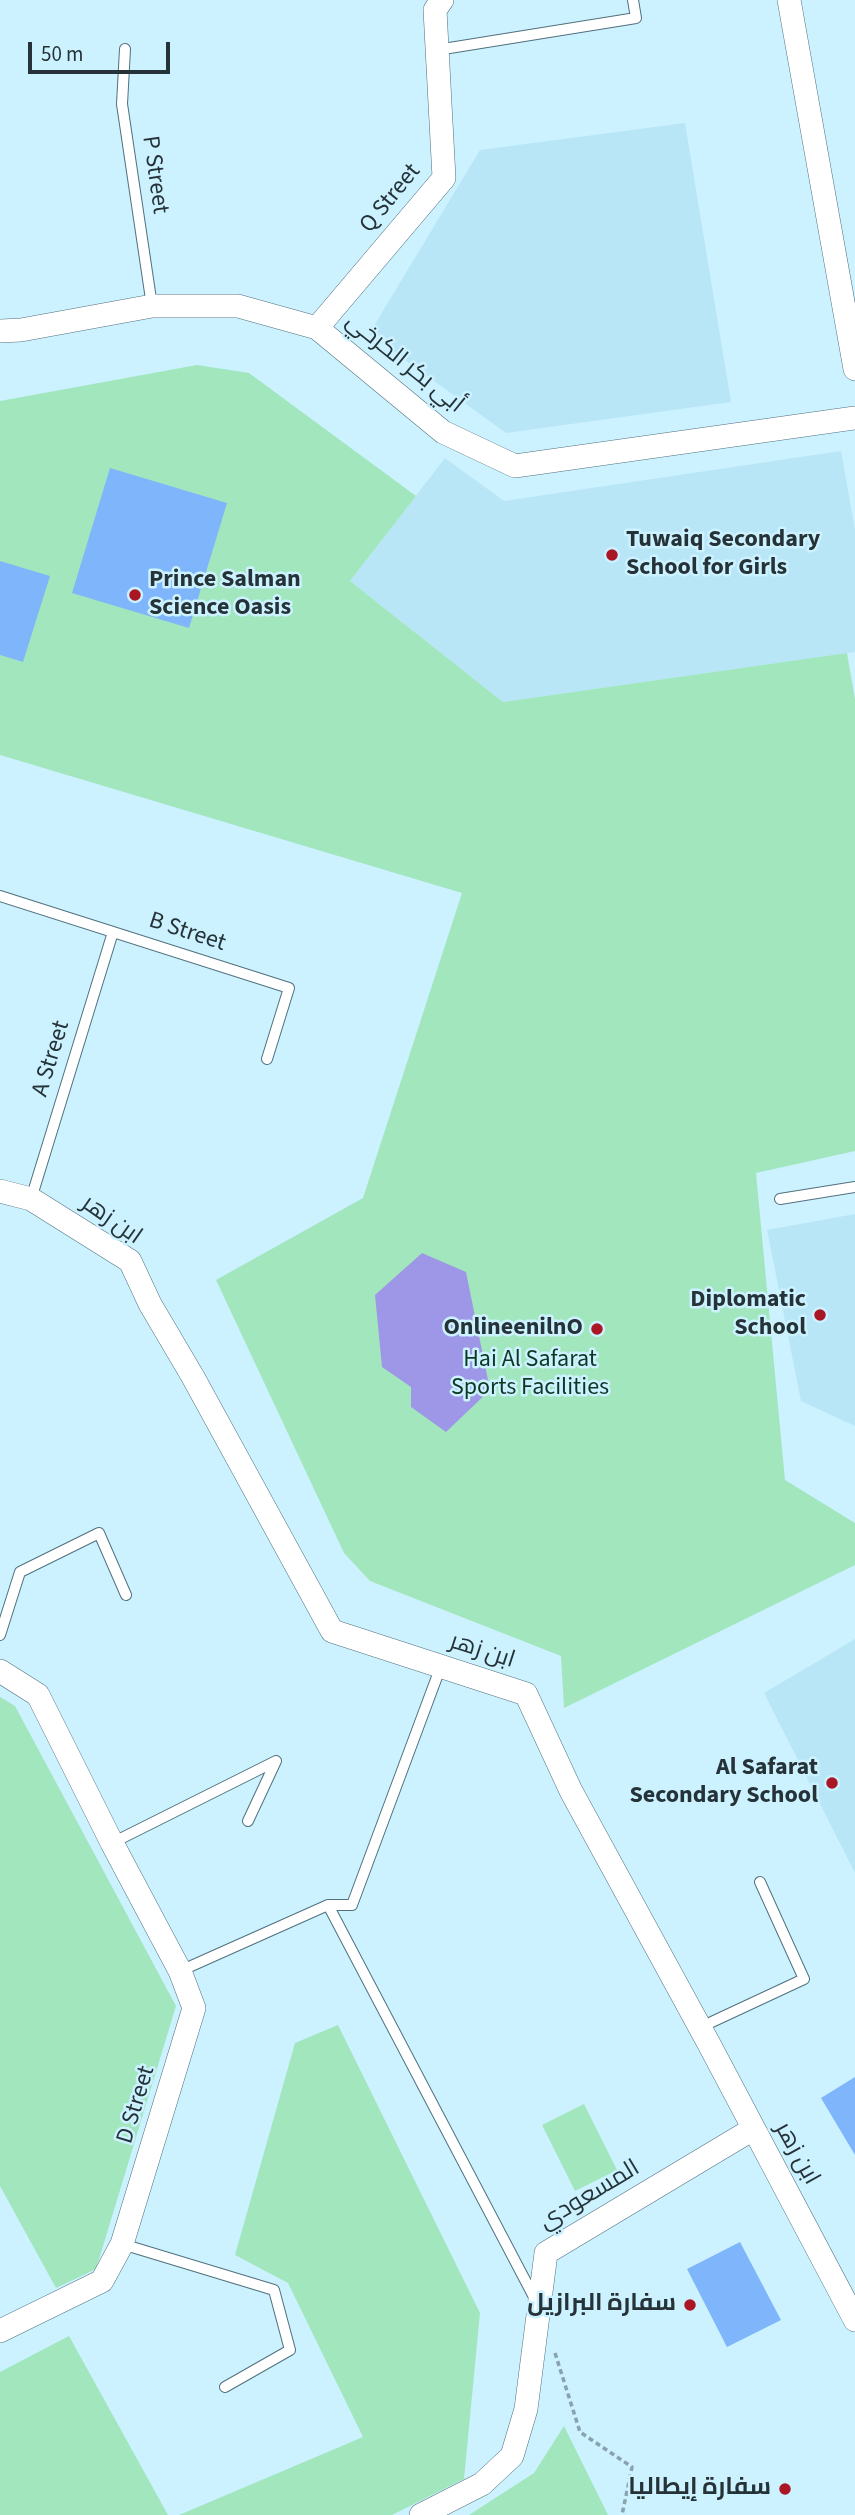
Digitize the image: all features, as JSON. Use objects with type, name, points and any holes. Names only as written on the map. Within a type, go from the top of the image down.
[{"type":"street","name":"Q Street","points":[[317,328],[444,178],[435,10],[442,0]]},
{"type":"street","points":[[789,0],[855,369]]},
{"type":"street","name":"أبي بكر الكرخي","points":[[0,331],[21,330],[152,306],[238,306],[317,328],[443,432],[516,466],[855,418]]},
{"type":"street","name":"ابن زهر","points":[[0,1191],[31,1199],[130,1261],[150,1304],[332,1631],[526,1694],[571,1791],[701,2027],[753,2129],[849,2289],[855,2320]]},
{"type":"street","name":"D Street","points":[[0,1671],[38,1695],[180,1971],[194,2008],[122,2244],[102,2281],[0,2331]]},
{"type":"street","name":"المسعودي","points":[[421,2515],[482,2484],[512,2456],[526,2409],[546,2253],[753,2129]]},
{"type":"lane","points":[[437,50],[636,18],[633,0]]},
{"type":"lane","name":"P Street","points":[[125,49],[122,104],[152,306]]},
{"type":"lane","name":"B Street","points":[[0,895],[289,988],[267,1059]]},
{"type":"lane","name":"A Street","points":[[31,1199],[113,932]]},
{"type":"lane","points":[[780,1199],[855,1187]]},
{"type":"lane","points":[[0,1635],[20,1572],[99,1533],[125,1595]]},
{"type":"lane","points":[[180,1971],[328,1905],[352,1905],[441,1666]]},
{"type":"lane","points":[[112,1843],[276,1760],[248,1821]]},
{"type":"lane","points":[[701,2027],[804,1979],[760,1882]]},
{"type":"lane","points":[[328,1905],[540,2307]]},
{"type":"lane","points":[[122,2244],[274,2290],[290,2350],[225,2387]]},
{"type":"path","points":[[552,2345],[580,2432],[632,2467],[622,2515]]},
{"type":"shaded area","points":[[685,123],[731,402],[506,433],[369,334],[480,150]]},
{"type":"shaded area","name":"Tuwaiq Secondary School for Girls","points":[[841,451],[855,530],[855,652],[503,702],[350,581],[445,458],[504,501]]},
{"type":"shaded area","name":"Diplomatic School","points":[[855,1214],[855,1426],[801,1401],[767,1230]]},
{"type":"shaded area","points":[[422,1253],[466,1272],[490,1390],[446,1432],[411,1407],[411,1387],[382,1367],[375,1295]]},
{"type":"shaded area","name":"Al Safarat Secondary School","points":[[855,1639],[855,1873],[764,1693]]},
{"type":"green space","name":"Hai Al Safarat Sports Facilities","points":[[197,365],[249,373],[416,496],[350,581],[503,702],[847,653],[855,699],[855,1151],[756,1173],[785,1480],[855,1523],[855,1565],[564,1708],[561,1656],[370,1581],[344,1553],[216,1280],[363,1198],[462,893],[0,755],[0,401]]},
{"type":"green space","points":[[0,1697],[15,1706],[176,2006],[96,2269],[56,2288],[0,2186]]},
{"type":"green space","points":[[338,2025],[480,2313],[464,2479],[392,2515],[179,2515],[363,2437],[288,2283],[235,2255],[295,2043]]},
{"type":"green space","points":[[584,2104],[617,2170],[575,2191],[542,2125]]},
{"type":"green space","points":[[69,2336],[168,2515],[0,2515],[0,2372]]},
{"type":"green space","points":[[564,2426],[608,2515],[469,2515],[534,2473]]},
{"type":"building","points":[[110,468],[227,503],[189,628],[72,593]]},
{"type":"building","points":[[0,561],[50,576],[23,662],[0,655]]},
{"type":"building","points":[[855,2077],[855,2155],[821,2098]]},
{"type":"building","points":[[740,2242],[781,2320],[727,2347],[687,2269]]},
{"type":"place","name":"Tuwaiq Secondary School for Girls","points":[[612,555]]},
{"type":"place","name":"Prince Salman Science Oasis","points":[[135,595]]},
{"type":"place","name":"Diplomatic School","points":[[820,1315]]},
{"type":"place","name":"OnlineenilnO","points":[[597,1329]]},
{"type":"place","name":"Al Safarat Secondary School","points":[[832,1783]]},
{"type":"place","name":"سفارة البرازيل","points":[[690,2305]]},
{"type":"place","name":"سفارة إيطاليا","points":[[785,2489]]}]
